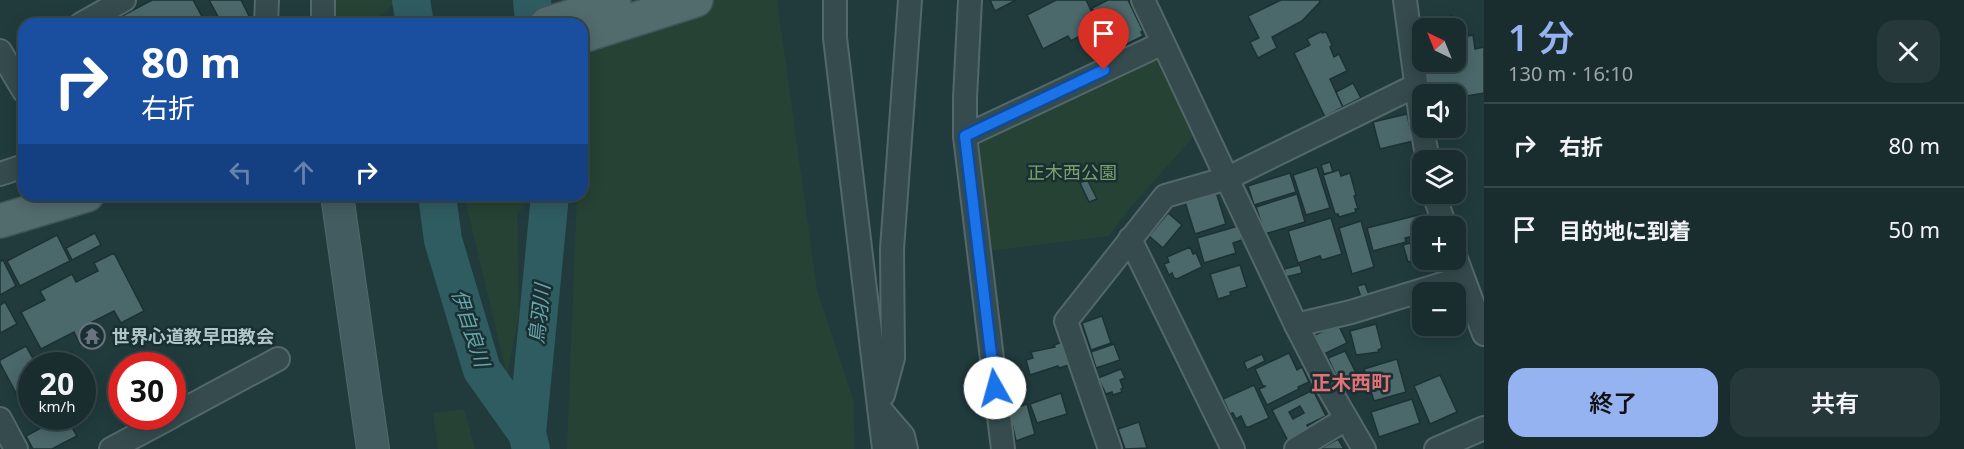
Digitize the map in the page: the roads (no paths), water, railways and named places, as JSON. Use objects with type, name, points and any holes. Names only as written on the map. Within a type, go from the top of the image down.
[{"type":"main road","points":[[566,18],[622,0]]},
{"type":"main road","points":[[588,34],[696,0]]},
{"type":"main road","points":[[0,199],[18,193]]},
{"type":"main road","points":[[0,221],[62,201]]},
{"type":"street","points":[[92,18],[124,0]]},
{"type":"street","points":[[266,18],[267,0]]},
{"type":"street","points":[[323,0],[323,18]]},
{"type":"street","points":[[835,0],[835,38],[884,449]]},
{"type":"street","points":[[879,408],[892,358],[892,249],[910,0]]},
{"type":"street","points":[[970,0],[965,136],[1003,449]]},
{"type":"street","points":[[1143,0],[1296,324],[1329,389],[1364,449]]},
{"type":"street","points":[[1405,0],[1415,84]]},
{"type":"street","points":[[965,136],[1163,43]]},
{"type":"street","points":[[8,60],[18,79]]},
{"type":"street","points":[[1110,449],[1066,321],[1130,239],[1166,196],[1228,178],[1412,87]]},
{"type":"street","points":[[0,174],[18,168]]},
{"type":"street","points":[[338,201],[373,449]]},
{"type":"street","points":[[1130,239],[1233,449]]},
{"type":"street","points":[[1459,270],[1484,334]]},
{"type":"street","points":[[1296,324],[1350,312],[1462,278]]},
{"type":"street","points":[[186,409],[278,359]]},
{"type":"street","points":[[879,408],[903,436],[906,449]]},
{"type":"street","points":[[1296,449],[1346,419]]},
{"type":"street","points":[[0,420],[16,449]]},
{"type":"street","points":[[1436,449],[1484,428]]},
{"type":"street","points":[[111,449],[147,430]]},
{"type":"waterway","name":"伊自良川","points":[[411,0],[414,18]]},
{"type":"waterway","name":"鳥羽川","points":[[532,0],[534,18]]},
{"type":"waterway","name":"伊自良川","points":[[438,201],[443,240],[482,370],[527,433],[531,449]]},
{"type":"waterway","name":"鳥羽川","points":[[527,433],[549,201]]},
{"type":"place","name":"世界心道教早田教会","points":[[92,336]]},
{"type":"district","name":"正木西町","points":[[1351,382]]},
{"type":"park label","name":"正木西公園","points":[[1072,172]]}]
